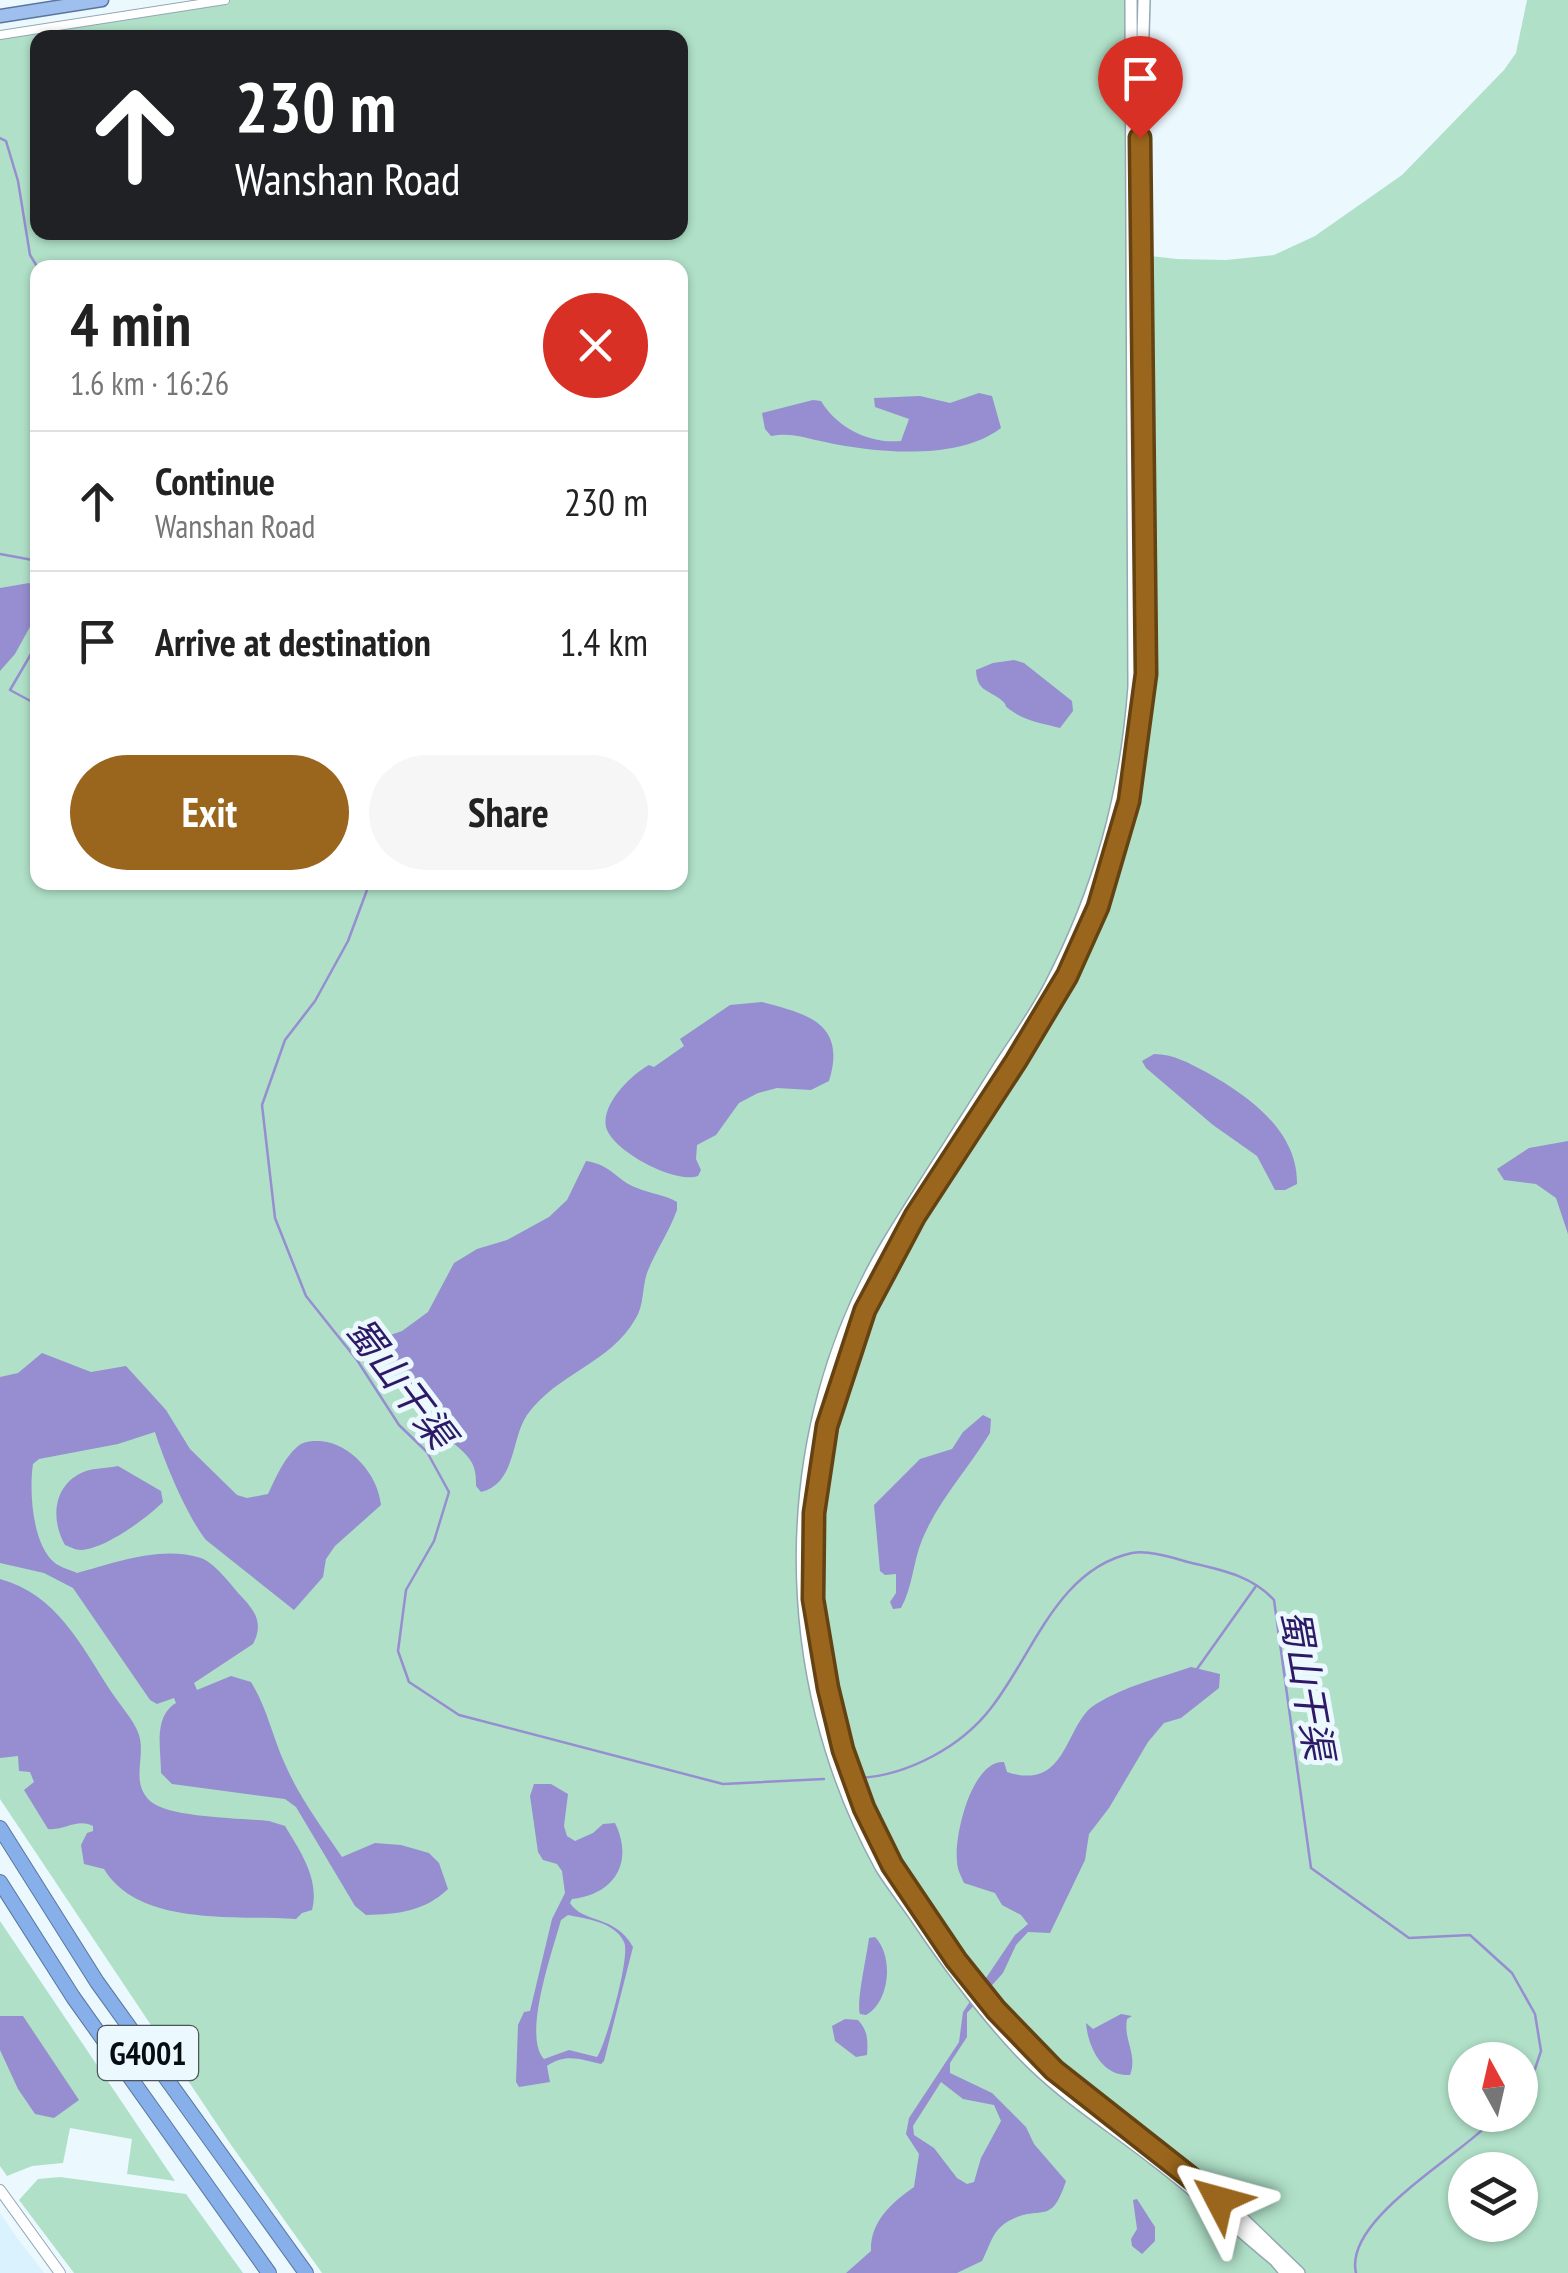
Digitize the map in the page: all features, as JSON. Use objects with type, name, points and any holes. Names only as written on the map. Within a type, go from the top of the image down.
[{"type":"highway","points":[[0,16],[102,0]]},
{"type":"highway","name":"G4001","points":[[0,1828],[97,1982],[306,2273]]},
{"type":"highway","name":"G4001","points":[[0,1882],[73,1998],[269,2273]]},
{"type":"main road","points":[[1131,0],[1134,688],[1129,752],[1097,881],[1048,990],[862,1290],[834,1360],[816,1425],[804,1505],[801,1586],[805,1633],[822,1719],[851,1802],[882,1868],[1022,2053],[1080,2107],[1154,2159],[1286,2273]]},
{"type":"main road","points":[[968,1984],[892,1865],[864,1808],[843,1750],[821,1657],[813,1599],[814,1513],[827,1426],[865,1310],[915,1216],[1067,976],[1098,907],[1129,801],[1146,674],[1139,172],[1144,0]]},
{"type":"main road","points":[[992,2012],[1054,2070],[1242,2219],[1299,2273]]},
{"type":"street","points":[[32,30],[225,0]]},
{"type":"street","points":[[0,35],[30,30]]},
{"type":"street","points":[[0,2190],[60,2273]]},
{"type":"shaded area","points":[[0,2213],[15,2235],[44,2273],[0,2273]]},
{"type":"green space","points":[[225,0],[1131,0],[1132,254],[1226,260],[1274,255],[1315,236],[1402,175],[1504,70],[1516,53],[1527,0],[1568,0],[1568,2273],[322,2273],[229,2142],[0,1799],[0,35],[30,30],[30,240],[688,240],[688,30],[32,30]]},
{"type":"green space","points":[[0,1921],[175,2181],[127,2174],[132,2139],[70,2128],[63,2163],[32,2166],[7,2176],[0,2166]]},
{"type":"green space","points":[[60,2177],[186,2194],[243,2273],[74,2273],[19,2200],[38,2179]]},
{"type":"water","points":[[979,393],[992,396],[1001,428],[983,439],[940,450],[892,451],[792,435],[771,436],[765,429],[762,413],[821,401],[836,419],[855,432],[878,440],[901,441],[909,419],[875,407],[874,398],[920,396],[950,403]]},
{"type":"water","points":[[30,583],[30,627],[0,671],[0,588]]},
{"type":"water","points":[[1014,660],[1024,663],[1072,701],[1073,711],[1060,728],[1017,714],[981,686],[976,670]]},
{"type":"water","points":[[762,1002],[808,1017],[828,1034],[833,1061],[829,1081],[811,1090],[777,1088],[739,1103],[716,1135],[697,1145],[696,1159],[701,1170],[698,1176],[660,1170],[620,1146],[606,1127],[606,1118],[613,1100],[627,1083],[642,1069],[654,1067],[684,1046],[680,1039],[730,1005]]},
{"type":"water","points":[[1154,1054],[1193,1065],[1253,1103],[1289,1147],[1297,1184],[1275,1190],[1257,1156],[1213,1125],[1146,1068],[1142,1061]]},
{"type":"water","points":[[1568,1141],[1568,1234],[1556,1198],[1536,1184],[1504,1180],[1497,1169],[1529,1148]]},
{"type":"water","points":[[586,1161],[602,1166],[637,1188],[677,1202],[677,1210],[647,1273],[636,1318],[625,1334],[539,1401],[522,1425],[501,1480],[481,1492],[469,1459],[405,1392],[390,1366],[382,1338],[402,1331],[428,1312],[454,1263],[549,1217],[567,1200]]},
{"type":"water","points":[[42,1353],[91,1372],[126,1366],[166,1410],[190,1449],[237,1495],[247,1498],[268,1494],[288,1457],[308,1442],[342,1447],[361,1462],[374,1482],[381,1505],[335,1546],[326,1559],[323,1577],[294,1610],[206,1540],[177,1488],[155,1432],[118,1444],[39,1459],[33,1464],[32,1502],[37,1531],[47,1555],[77,1573],[170,1553],[201,1558],[217,1569],[250,1607],[258,1630],[253,1644],[194,1683],[197,1690],[231,1676],[251,1682],[290,1775],[342,1857],[375,1843],[429,1853],[439,1863],[448,1889],[439,1897],[410,1910],[366,1915],[355,1906],[296,1807],[285,1799],[172,1784],[161,1773],[160,1734],[164,1716],[176,1703],[174,1698],[157,1704],[150,1700],[73,1588],[44,1573],[0,1563],[0,1377],[18,1373]]},
{"type":"water","points":[[983,1415],[991,1419],[990,1433],[929,1526],[905,1600],[901,1608],[893,1609],[890,1602],[896,1593],[896,1574],[885,1575],[880,1571],[874,1505],[920,1459],[952,1449],[963,1432]]},
{"type":"water","points":[[118,1466],[161,1491],[163,1502],[102,1544],[81,1550],[65,1545],[56,1513],[67,1484],[86,1471]]},
{"type":"water","points":[[0,1579],[37,1596],[77,1639],[137,1729],[141,1743],[141,1786],[150,1801],[189,1814],[285,1826],[311,1876],[312,1910],[296,1919],[219,1917],[165,1909],[140,1901],[120,1888],[104,1869],[84,1864],[81,1845],[93,1826],[81,1823],[48,1829],[24,1790],[34,1782],[30,1772],[19,1771],[18,1756],[0,1758]]},
{"type":"water","points":[[1191,1667],[1220,1674],[1219,1688],[1181,1718],[1164,1723],[1148,1742],[1089,1834],[1085,1860],[1050,1933],[1028,1932],[1016,1945],[1003,1973],[967,2013],[967,2037],[950,2063],[950,2073],[992,2093],[1026,2127],[1034,2144],[1066,2181],[1055,2205],[1050,2210],[1007,2222],[995,2234],[982,2261],[957,2273],[846,2273],[871,2251],[874,2231],[884,2214],[914,2187],[919,2154],[906,2134],[909,2118],[959,2042],[963,2012],[1015,1935],[1028,1924],[1021,1915],[1002,1905],[995,1893],[964,1883],[959,1872],[959,1834],[974,1786],[993,1765],[1004,1762],[1007,1772],[1027,1776],[1043,1772],[1063,1753],[1077,1725],[1096,1704],[1130,1687]],"holes":[[[941,2082],[963,2099],[994,2105],[1001,2121],[981,2158],[974,2182],[967,2184],[957,2178],[934,2148],[914,2135],[913,2126]]]},
{"type":"water","points":[[534,1784],[551,1784],[568,1794],[564,1826],[567,1836],[575,1841],[603,1824],[615,1823],[622,1851],[617,1874],[600,1890],[570,1903],[583,1914],[617,1929],[633,1947],[604,2061],[601,2064],[573,2058],[560,2060],[547,2066],[550,2082],[519,2087],[518,2025],[524,2012],[530,2011],[552,1919],[565,1893],[562,1871],[557,1864],[543,1860],[538,1852],[530,1796]],"holes":[[[568,1915],[600,1922],[620,1935],[625,1950],[621,1981],[597,2057],[569,2050],[544,2059],[536,2032],[541,1992],[561,1920]]]},
{"type":"water","points":[[875,1937],[885,1955],[887,1978],[880,2000],[866,2015],[860,2014],[861,1990],[869,1938]]},
{"type":"water","points":[[1121,2014],[1132,2016],[1126,2027],[1132,2060],[1130,2075],[1104,2066],[1093,2051],[1087,2032],[1086,2023],[1093,2029]]},
{"type":"water","points":[[0,2016],[23,2016],[79,2100],[54,2118],[35,2114],[18,2089],[0,2050]]},
{"type":"water","points":[[845,2019],[858,2020],[864,2028],[867,2055],[856,2057],[835,2041],[832,2026]]},
{"type":"water","points":[[1137,2199],[1155,2227],[1155,2241],[1142,2254],[1132,2246],[1131,2239],[1137,2229],[1133,2200]]},
{"type":"waterway","points":[[0,138],[6,141],[18,181],[33,260]]},
{"type":"waterway","points":[[0,554],[30,560]]},
{"type":"waterway","points":[[30,656],[10,690],[30,701]]},
{"type":"waterway","name":"蜀山干渠","points":[[367,890],[348,941],[315,1001],[285,1040],[262,1105],[275,1218],[306,1296],[357,1360],[399,1425],[427,1452],[449,1492],[434,1541],[406,1590],[398,1651],[409,1682],[459,1715],[723,1784],[824,1779]]},
{"type":"waterway","name":"蜀山干渠","points":[[860,1778],[915,1765],[965,1735],[991,1708],[1066,1595],[1106,1562],[1139,1552],[1225,1571],[1274,1600],[1311,1868],[1409,1938],[1470,1935],[1512,1973],[1535,2014],[1541,2051],[1538,2060]]},
{"type":"waterway","points":[[1197,1669],[1256,1586]]},
{"type":"waterway","name":"蜀山干渠","points":[[1356,2273],[1357,2252],[1386,2209],[1480,2132]]},
{"type":"route","points":[[1140,138],[1146,674],[1129,801],[1098,907],[1067,976],[915,1216],[865,1310],[827,1426],[814,1513],[813,1599],[821,1657],[843,1750],[864,1808],[892,1865],[956,1960],[996,2010],[1054,2070],[1219,2200]]}]
